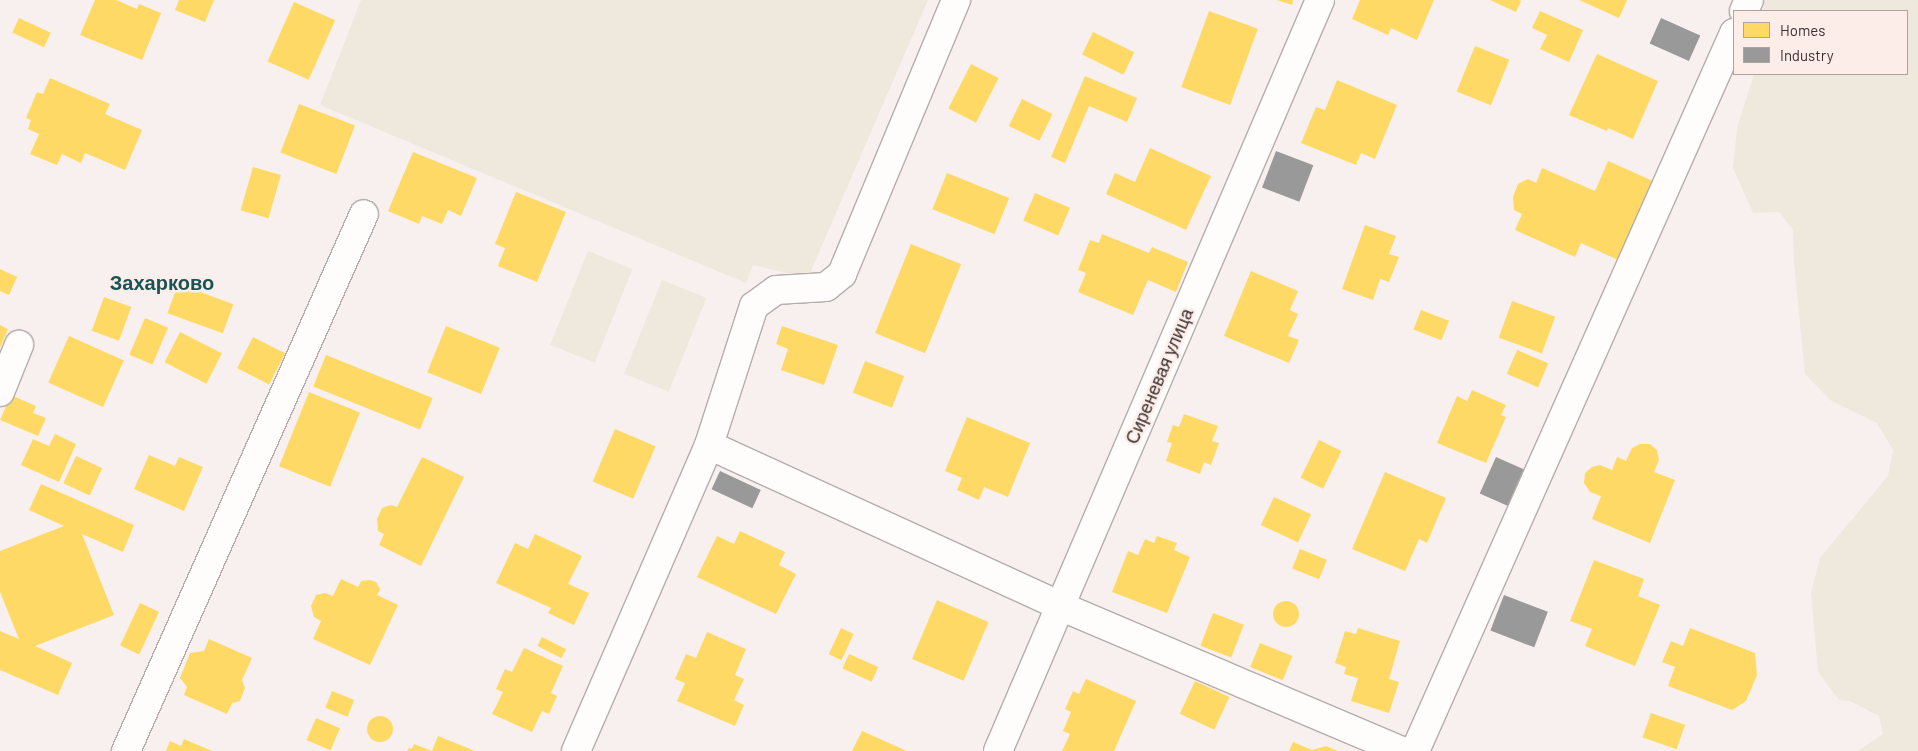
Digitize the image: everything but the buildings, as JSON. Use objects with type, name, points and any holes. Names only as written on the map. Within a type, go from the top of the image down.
[{"type":"street","points":[[576,751],[709,445],[754,306],[776,290],[826,287],[842,274],[956,0]]},
{"type":"street","name":"Сиреневая улица","points":[[998,751],[1320,0]]},
{"type":"street","points":[[1415,751],[1733,35]]},
{"type":"street","points":[[126,751],[364,214]]},
{"type":"street","points":[[0,392],[19,345]]},
{"type":"street","points":[[709,445],[1060,606],[1401,751]]},
{"type":"shaded area","points":[[361,0],[928,0],[808,278],[753,265],[746,283],[320,105]]},
{"type":"shaded area","points":[[1762,0],[1918,0],[1918,751],[1858,751],[1883,734],[1879,716],[1850,701],[1839,700],[1818,672],[1811,593],[1820,558],[1888,476],[1893,450],[1877,423],[1830,400],[1805,374],[1794,263],[1793,230],[1779,212],[1753,213],[1733,168],[1737,128],[1754,75],[1908,75],[1908,10],[1757,10]]},
{"type":"shaded area","points":[[588,251],[633,269],[595,363],[550,345]]},
{"type":"shaded area","points":[[662,280],[707,298],[669,392],[624,374]]},
{"type":"district","name":"Захарково","points":[[162,282]]}]
